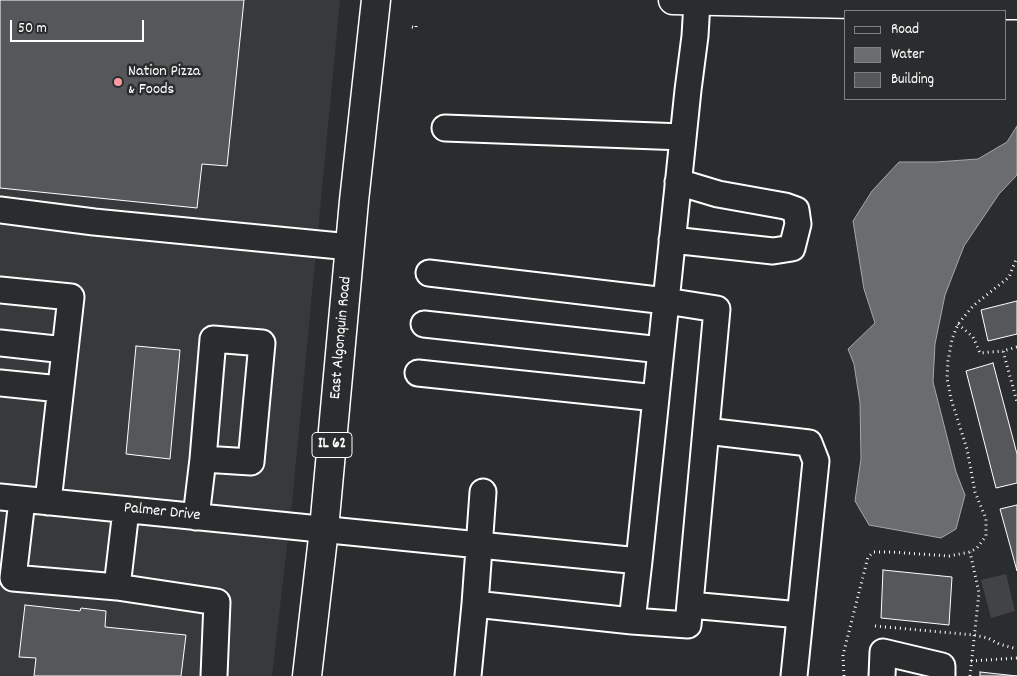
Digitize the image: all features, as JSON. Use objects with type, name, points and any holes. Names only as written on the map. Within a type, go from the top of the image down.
[{"type":"main road","name":"East Algonquin Road","points":[[308,676],[376,0]]},
{"type":"main road","points":[[685,1],[1017,5]]},
{"type":"street","points":[[632,621],[678,182],[696,36],[685,1]]},
{"type":"street","points":[[444,128],[683,137]]},
{"type":"street","points":[[672,240],[773,251],[792,248],[798,224],[796,210],[785,206],[718,194],[678,182]]},
{"type":"street","points":[[0,210],[94,222],[350,247]]},
{"type":"street","points":[[429,273],[666,301],[717,309],[688,625],[632,621],[475,604]]},
{"type":"street","points":[[0,290],[71,296],[48,502]]},
{"type":"street","points":[[424,324],[661,350]]},
{"type":"street","points":[[196,517],[203,459],[212,340],[262,343],[251,462],[203,459]]},
{"type":"street","points":[[0,343],[65,350]]},
{"type":"street","points":[[418,373],[656,398]]},
{"type":"street","points":[[0,383],[60,389]]},
{"type":"street","points":[[706,431],[808,443],[816,461],[794,676]]},
{"type":"street","points":[[468,676],[483,492]]},
{"type":"street","points":[[11,498],[13,578],[117,588],[217,602],[214,676]]},
{"type":"street","name":"Palmer Drive","points":[[11,498],[639,561]]},
{"type":"street","points":[[117,588],[126,510]]},
{"type":"street","points":[[690,605],[800,615]]},
{"type":"street","points":[[882,676],[883,652],[942,671]]},
{"type":"path","points":[[412,27],[416,28],[416,23]]},
{"type":"path","points":[[844,676],[843,655],[868,557],[874,552],[950,556],[970,552],[977,548],[986,536],[986,519],[975,492],[967,449],[951,399],[947,378],[948,360],[958,324],[973,306],[1009,277],[1017,257]]},
{"type":"path","points":[[958,324],[974,337],[980,354],[1017,347]]},
{"type":"path","points":[[1003,351],[1017,402]]},
{"type":"path","points":[[970,552],[979,593],[970,676]]},
{"type":"path","points":[[875,626],[974,635],[1017,649]]},
{"type":"path","points":[[971,661],[1017,658]]},
{"type":"shaded area","points":[[0,0],[340,0],[292,503],[272,676],[0,676]]},
{"type":"shaded area","points":[[1006,574],[1015,611],[991,618],[981,580]]},
{"type":"water","points":[[1017,126],[1017,175],[999,194],[964,246],[945,295],[935,344],[933,382],[956,472],[965,495],[956,529],[941,538],[869,525],[855,501],[861,459],[860,403],[854,364],[848,349],[875,323],[864,289],[853,221],[872,191],[899,162],[978,159],[1007,142]]},
{"type":"building","name":"Nation Pizza & Foods","points":[[0,0],[244,0],[227,166],[202,164],[197,208],[0,188]]},
{"type":"building","points":[[1017,301],[1017,334],[988,341],[981,310]]},
{"type":"building","points":[[136,346],[180,350],[170,459],[126,454]]},
{"type":"building","points":[[993,363],[1017,454],[1017,483],[996,488],[966,371]]},
{"type":"building","points":[[1017,505],[1017,571],[1000,509]]},
{"type":"building","points":[[883,570],[952,577],[949,625],[881,618]]},
{"type":"building","points":[[25,605],[80,611],[81,608],[106,611],[105,627],[186,635],[181,676],[34,676],[36,658],[19,657]]},
{"type":"building","points":[[980,672],[1017,676],[980,676]]},
{"type":"place","name":"Nation Pizza & Foods","points":[[118,82]]}]
